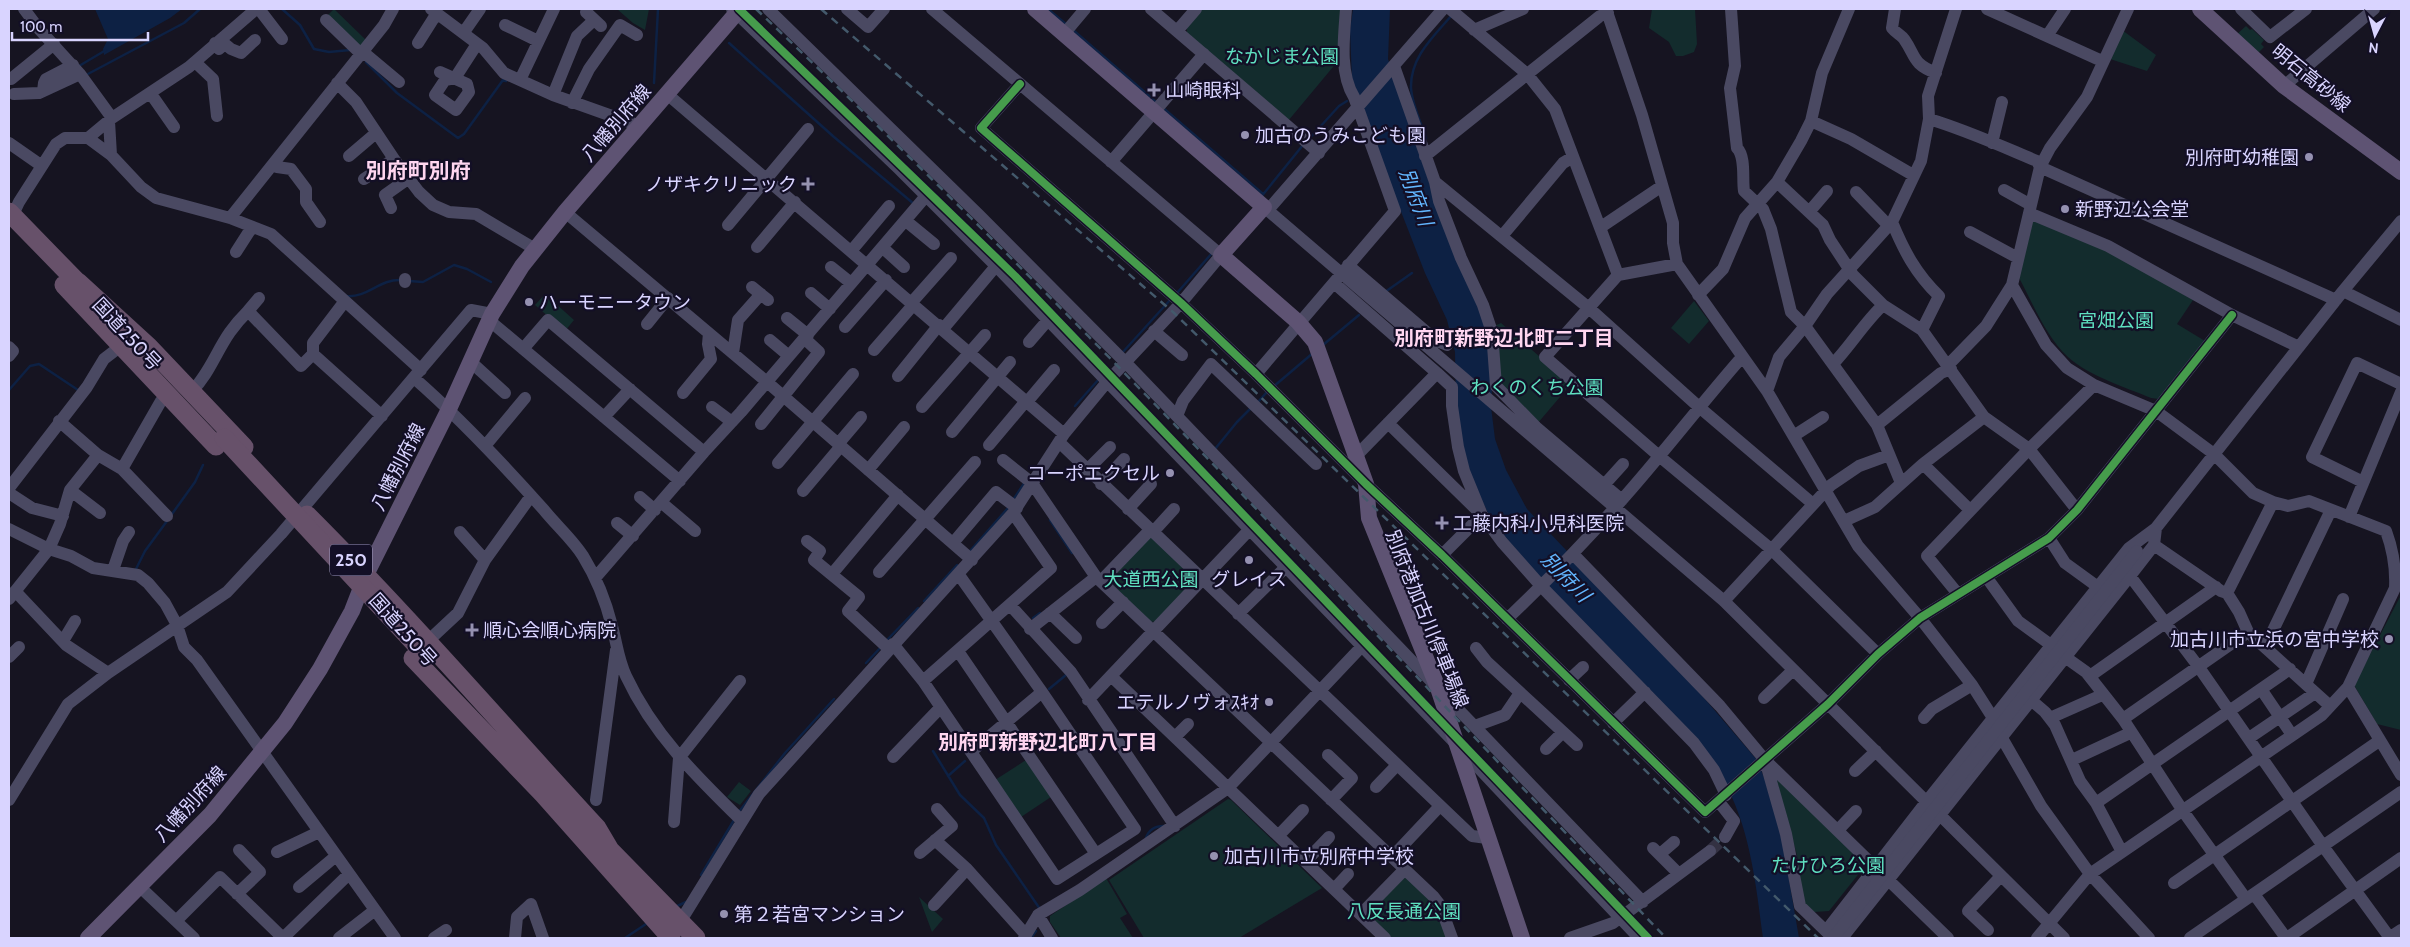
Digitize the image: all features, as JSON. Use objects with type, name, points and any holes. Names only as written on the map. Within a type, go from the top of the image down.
[{"type":"highway","name":"国道250号","points":[[9,219],[78,282],[220,442]]},
{"type":"highway","name":"国道250号","points":[[9,219],[610,850],[672,934]]},
{"type":"highway","name":"250","points":[[78,282],[149,347],[301,509],[366,575],[420,650]]},
{"type":"highway","name":"国道250号","points":[[420,650],[543,794],[672,934],[696,938]]},
{"type":"main road","points":[[1035,9],[1068,29],[1154,113],[1262,205],[1217,252]]},
{"type":"main road","name":"明石高砂線","points":[[2200,9],[2284,86],[2401,172]]},
{"type":"main road","name":"八幡別府線","points":[[88,938],[210,815],[285,723],[320,668],[352,611],[366,575],[449,409],[491,318],[522,266],[565,212],[668,94],[736,10]]},
{"type":"main road","name":"別府港加古川停車場線","points":[[1217,252],[1298,322],[1315,342],[1366,484],[1369,518],[1438,688],[1522,938]]},
{"type":"street","points":[[24,9],[39,29],[76,69],[111,120],[111,155]]},
{"type":"street","points":[[88,138],[195,62],[258,9],[282,39]]},
{"type":"street","points":[[230,218],[384,25],[393,9]]},
{"type":"street","points":[[464,32],[480,9]]},
{"type":"street","points":[[520,80],[554,9]]},
{"type":"street","points":[[768,9],[979,215],[1178,416],[1643,902]]},
{"type":"street","points":[[847,9],[868,27],[884,9]]},
{"type":"street","points":[[672,934],[758,794],[1016,511],[1062,438],[1107,382],[1181,304],[1217,252],[932,9]]},
{"type":"street","points":[[1068,29],[1085,9]]},
{"type":"street","points":[[1152,9],[1319,153]]},
{"type":"street","points":[[1177,31],[1196,9]]},
{"type":"street","points":[[1256,374],[1298,322],[1395,210],[1349,89],[1345,66],[1344,34],[1346,9]]},
{"type":"street","points":[[1443,9],[1319,153],[1262,205],[1341,274],[1619,503],[1724,601],[2064,938]]},
{"type":"street","points":[[1450,9],[1526,74],[1555,109],[1618,275]]},
{"type":"street","points":[[1474,30],[1523,9]]},
{"type":"street","points":[[1731,9],[1735,66],[1730,88],[1737,148],[1741,157],[1744,191],[1763,209],[1771,229],[1791,312],[1805,326],[1834,364],[1876,425],[1900,483]]},
{"type":"street","points":[[1698,296],[1723,269],[1745,218],[1777,182],[1811,121],[1820,80],[1849,9]]},
{"type":"street","points":[[1767,391],[1779,357],[1848,269],[1890,223],[1921,161],[1929,120],[1928,96],[1956,9]]},
{"type":"street","points":[[1987,9],[2102,61]]},
{"type":"street","points":[[2047,36],[2065,9]]},
{"type":"street","points":[[1876,425],[1950,367],[1986,326],[2012,285],[2040,167],[2050,148],[2087,97],[2102,61],[2128,9]]},
{"type":"street","points":[[2241,9],[2270,37],[2302,10]]},
{"type":"street","points":[[2284,86],[2360,13],[2374,9]]},
{"type":"street","points":[[736,10],[996,266],[1107,382],[1252,527],[1286,567],[1364,644],[1639,938]]},
{"type":"street","points":[[1892,10],[1892,28],[1904,39],[1909,50],[1921,65],[1936,73]]},
{"type":"street","points":[[424,38],[434,11],[464,32],[504,73],[520,80],[535,91],[553,95],[640,126]]},
{"type":"street","points":[[1425,156],[1607,11],[1642,115],[1673,223],[1673,243],[1677,264],[1767,391],[1858,546],[1920,618],[1972,685],[1993,718]]},
{"type":"street","points":[[553,95],[577,36],[594,19]]},
{"type":"street","points":[[326,20],[360,54],[399,82]]},
{"type":"street","points":[[505,25],[538,41]]},
{"type":"street","points":[[572,103],[589,69],[620,25],[637,35]]},
{"type":"street","points":[[215,44],[220,49],[225,44],[231,50],[241,53],[254,40]]},
{"type":"street","points":[[11,78],[18,66],[54,44]]},
{"type":"street","points":[[440,72],[455,78],[477,44]]},
{"type":"street","points":[[1111,162],[1204,54]]},
{"type":"street","points":[[195,62],[213,79],[217,116]]},
{"type":"street","points":[[1394,66],[1435,182],[1439,201],[1458,250],[1483,305],[1492,332],[1496,386],[1601,489]]},
{"type":"street","points":[[21,97],[44,87],[46,79],[76,69]]},
{"type":"street","points":[[337,83],[356,102],[419,192],[433,205],[449,212],[476,214],[535,249]]},
{"type":"street","points":[[1020,84],[981,128],[1181,304],[1256,374],[1366,484],[1442,554],[1705,812],[1828,704],[1878,654],[1920,618],[2049,538],[2077,510],[2232,315]]},
{"type":"street","points":[[151,94],[174,127]]},
{"type":"street","points":[[668,94],[1027,402],[1062,438],[1087,470],[1101,484],[1319,692],[1472,836],[1487,838]]},
{"type":"street","points":[[1992,143],[2002,102]]},
{"type":"street","points":[[1929,120],[1974,133],[1992,143],[2037,162],[2040,167],[2401,320]]},
{"type":"street","points":[[1811,121],[1851,139],[1913,175]]},
{"type":"street","points":[[349,156],[376,133]]},
{"type":"street","points":[[728,225],[768,179],[801,133]]},
{"type":"street","points":[[9,219],[56,144],[65,138],[88,138],[111,155],[141,187],[156,198],[230,218],[275,234],[345,300],[418,374],[582,554],[596,578],[612,627],[616,650],[626,677],[650,721],[679,758],[741,820]]},
{"type":"street","points":[[9,143],[42,166]]},
{"type":"street","points":[[364,179],[394,158]]},
{"type":"street","points":[[1502,236],[1563,163],[1573,158]]},
{"type":"street","points":[[274,164],[278,167],[291,168],[306,189],[306,202],[320,222]]},
{"type":"street","points":[[391,208],[385,195],[409,178]]},
{"type":"street","points":[[1435,182],[1590,308],[1698,406],[1813,504]]},
{"type":"street","points":[[1777,182],[1824,225],[1830,240],[1848,269],[1883,305],[1922,330],[1984,417],[2030,449],[2077,510]]},
{"type":"street","points":[[1601,227],[1662,186]]},
{"type":"street","points":[[2004,190],[2030,209],[2108,246],[2232,315],[2299,347]]},
{"type":"street","points":[[1809,212],[1827,192]]},
{"type":"street","points":[[1856,192],[1890,223],[1916,271],[1939,296],[1922,330]]},
{"type":"street","points":[[596,578],[926,196]]},
{"type":"street","points":[[758,241],[795,202]]},
{"type":"street","points":[[852,250],[889,206]]},
{"type":"street","points":[[565,212],[767,382],[972,560]]},
{"type":"street","points":[[906,221],[934,244]]},
{"type":"street","points":[[1831,936],[2340,295],[2401,223]]},
{"type":"street","points":[[236,252],[252,227]]},
{"type":"street","points":[[1974,239],[2018,258]]},
{"type":"street","points":[[883,248],[904,267]]},
{"type":"street","points":[[874,350],[913,303],[936,267],[951,258]]},
{"type":"street","points":[[1677,264],[1618,275],[1545,357],[1659,456],[1771,549],[1878,654]]},
{"type":"street","points":[[898,376],[916,362],[941,327],[996,266]]},
{"type":"street","points":[[831,267],[851,283]]},
{"type":"street","points":[[1341,274],[1437,341],[1447,345]]},
{"type":"street","points":[[1341,274],[1452,387],[1452,406],[1458,447],[1466,478],[1482,516]]},
{"type":"street","points":[[845,327],[857,320],[886,280]]},
{"type":"street","points":[[2012,285],[2033,324],[2056,357],[2080,377],[2094,385],[2156,411],[2214,454],[2253,493],[2288,506],[2309,501],[2386,531],[2392,547],[2396,573],[2395,588],[2348,686],[2322,715],[2090,874],[2037,938]]},
{"type":"street","points":[[811,292],[830,309]]},
{"type":"street","points":[[733,353],[738,320],[761,294]]},
{"type":"street","points":[[192,391],[209,369],[229,332],[259,298]]},
{"type":"street","points":[[647,324],[668,298]]},
{"type":"street","points":[[248,311],[301,366],[313,354],[313,343],[345,300]]},
{"type":"street","points":[[1834,364],[1854,342],[1870,317],[1883,305]]},
{"type":"street","points":[[9,800],[68,704],[108,673],[227,592],[382,416],[470,310],[491,318],[523,349],[680,481]]},
{"type":"street","points":[[761,424],[819,352],[787,318]]},
{"type":"street","points":[[523,349],[548,320],[704,452]]},
{"type":"street","points":[[1029,342],[1048,320]]},
{"type":"street","points":[[1154,331],[1182,355]]},
{"type":"street","points":[[683,394],[690,379],[711,359],[708,344],[709,333]]},
{"type":"street","points":[[922,407],[935,386],[985,335]]},
{"type":"street","points":[[770,340],[789,356]]},
{"type":"street","points":[[9,347],[13,351],[9,356]]},
{"type":"street","points":[[9,488],[87,387],[104,360],[118,348]]},
{"type":"street","points":[[313,354],[382,416]]},
{"type":"street","points":[[1507,619],[1573,554],[1619,503],[1698,406],[1742,357]]},
{"type":"street","points":[[471,362],[505,393]]},
{"type":"street","points":[[952,432],[965,408],[999,377],[1010,362]]},
{"type":"street","points":[[2363,482],[2312,457],[2357,363],[2401,384]]},
{"type":"street","points":[[1178,416],[1183,401],[1211,364],[1262,420],[1301,457],[1316,464]]},
{"type":"street","points":[[994,443],[1054,370]]},
{"type":"street","points":[[1357,455],[1437,373]]},
{"type":"street","points":[[778,463],[851,381]]},
{"type":"street","points":[[1958,594],[1927,556],[2094,385]]},
{"type":"street","points":[[604,417],[630,389]]},
{"type":"street","points":[[2349,517],[2401,392]]},
{"type":"street","points":[[485,446],[525,398]]},
{"type":"street","points":[[122,469],[161,401]]},
{"type":"street","points":[[712,407],[732,422]]},
{"type":"street","points":[[803,491],[861,417]]},
{"type":"street","points":[[1795,436],[1823,417]]},
{"type":"street","points":[[1844,521],[1875,507],[1923,464],[1984,417]]},
{"type":"street","points":[[59,421],[98,455],[122,469],[167,516]]},
{"type":"street","points":[[1388,423],[1482,516],[1541,586],[1694,742],[1714,770],[1722,798],[1734,821],[1725,837]]},
{"type":"street","points":[[868,470],[899,430]]},
{"type":"street","points":[[1087,470],[1110,447]]},
{"type":"street","points":[[1724,601],[1825,490],[1860,466],[1889,454]]},
{"type":"street","points":[[98,455],[70,490],[63,516],[49,549],[12,595],[63,641],[108,673]]},
{"type":"street","points":[[1101,484],[1124,459]]},
{"type":"street","points":[[1003,460],[1032,484],[1099,579],[1440,905],[1452,938]]},
{"type":"street","points":[[880,572],[895,561],[925,519],[975,462]]},
{"type":"street","points":[[1601,489],[1623,464]]},
{"type":"street","points":[[1923,464],[1970,510]]},
{"type":"street","points":[[1128,509],[1151,484]]},
{"type":"street","points":[[70,490],[100,513]]},
{"type":"street","points":[[923,681],[1052,568],[1016,511],[996,492],[953,543]]},
{"type":"street","points":[[9,493],[32,508],[63,516]]},
{"type":"street","points":[[832,574],[898,495]]},
{"type":"street","points":[[420,650],[458,613],[485,560],[531,496]]},
{"type":"street","points":[[640,497],[695,532]]},
{"type":"street","points":[[2090,676],[2166,621],[2221,590],[2273,502]]},
{"type":"street","points":[[1030,629],[1099,579],[1174,509]]},
{"type":"street","points":[[2266,647],[2331,510]]},
{"type":"street","points":[[1442,554],[1482,516]]},
{"type":"street","points":[[617,523],[632,536]]},
{"type":"street","points":[[1088,700],[1112,677],[1252,527]]},
{"type":"street","points":[[1842,938],[1941,816],[2154,545],[2156,528]]},
{"type":"street","points":[[1831,936],[1876,868],[2051,645],[2129,548],[2156,528]]},
{"type":"street","points":[[9,529],[49,549],[71,556],[93,568],[138,575],[148,582],[165,602],[177,625],[184,647],[197,660],[374,910],[390,936]]},
{"type":"street","points":[[460,532],[485,560]]},
{"type":"street","points":[[113,570],[123,537]]},
{"type":"street","points":[[2049,538],[2065,563],[2098,588]]},
{"type":"street","points":[[808,541],[820,551],[814,560],[862,593],[848,611],[891,647],[923,681],[1057,879],[1135,830],[1042,692],[959,575]]},
{"type":"street","points":[[2154,545],[2221,590],[2239,612],[2248,632],[2330,706]]},
{"type":"street","points":[[1573,554],[1720,706],[1764,760],[1948,938]]},
{"type":"street","points":[[1238,614],[1286,567]]},
{"type":"street","points":[[2130,576],[2166,621],[2291,801],[2390,938],[2401,930]]},
{"type":"street","points":[[1987,578],[2018,621],[2051,645]]},
{"type":"street","points":[[1102,623],[1123,602]]},
{"type":"street","points":[[1010,605],[1071,672],[1088,700],[1175,826]]},
{"type":"street","points":[[2248,738],[2280,717],[2310,688],[2344,606]]},
{"type":"street","points":[[1050,613],[1076,638]]},
{"type":"street","points":[[63,641],[75,622]]},
{"type":"street","points":[[2123,719],[2248,632]]},
{"type":"street","points":[[935,840],[967,870],[994,905],[1025,936],[1038,915],[1080,890],[1228,788],[1364,644]]},
{"type":"street","points":[[9,658],[19,647]]},
{"type":"street","points":[[1476,648],[1484,665],[1520,693],[1577,745]]},
{"type":"street","points":[[596,800],[616,650]]},
{"type":"street","points":[[958,651],[1096,854]]},
{"type":"street","points":[[2065,656],[2090,676],[2102,695],[2123,719],[2130,733],[2183,811],[2250,897],[2286,938],[2401,858]]},
{"type":"street","points":[[1569,680],[1583,668]]},
{"type":"street","points":[[2096,804],[2290,669]]},
{"type":"street","points":[[1764,698],[1793,670]]},
{"type":"street","points":[[1112,677],[1335,888],[1385,938]]},
{"type":"street","points":[[674,822],[679,758],[740,681]]},
{"type":"street","points":[[1924,718],[1932,709],[1972,685]]},
{"type":"street","points":[[2348,686],[2379,741],[2401,774]]},
{"type":"street","points":[[2261,689],[2292,735]]},
{"type":"street","points":[[972,751],[1042,692]]},
{"type":"street","points":[[1613,723],[1645,692]]},
{"type":"street","points":[[1475,726],[1505,715],[1520,693]]},
{"type":"street","points":[[2050,718],[2102,695]]},
{"type":"street","points":[[2031,700],[2050,718],[2072,760],[2080,781],[2096,804],[2122,852]]},
{"type":"street","points":[[893,756],[940,708]]},
{"type":"street","points":[[1175,737],[1188,724]]},
{"type":"street","points":[[1546,749],[1563,732]]},
{"type":"street","points":[[2072,760],[2130,733]]},
{"type":"street","points":[[2002,738],[2041,806],[2090,874],[2148,938]]},
{"type":"street","points":[[2174,883],[2379,741]]},
{"type":"street","points":[[1855,772],[1876,751]]},
{"type":"street","points":[[1328,755],[1352,778],[1332,800]]},
{"type":"street","points":[[1764,760],[1786,834],[1800,906],[1831,936]]},
{"type":"street","points":[[1376,787],[1397,765]]},
{"type":"street","points":[[2190,938],[2401,792]]},
{"type":"street","points":[[1392,858],[1440,806]]},
{"type":"street","points":[[920,852],[952,826],[937,809]]},
{"type":"street","points":[[1279,835],[1302,810]]},
{"type":"street","points":[[1838,830],[1856,811]]},
{"type":"street","points":[[277,852],[319,832]]},
{"type":"street","points":[[1306,861],[1329,837]]},
{"type":"street","points":[[1674,842],[1657,851],[1679,874]]},
{"type":"street","points":[[1570,938],[1590,935],[1620,918],[1710,851]]},
{"type":"street","points":[[237,894],[260,872],[247,854]]},
{"type":"street","points":[[299,887],[336,856]]},
{"type":"street","points":[[934,905],[967,870]]},
{"type":"street","points":[[1361,914],[1404,870]]},
{"type":"street","points":[[176,921],[220,877],[282,938],[348,874]]},
{"type":"street","points":[[1335,888],[1348,874]]},
{"type":"street","points":[[1988,930],[1968,911],[2001,876]]},
{"type":"street","points":[[139,886],[194,938]]},
{"type":"street","points":[[515,938],[517,917],[531,904],[543,938]]},
{"type":"street","points":[[339,938],[374,910]]},
{"type":"street","points":[[1038,915],[1052,938]]},
{"type":"street","points":[[434,938],[446,930]]},
{"type":"green space","points":[[334,9],[366,40],[361,47],[326,17]]},
{"type":"green space","points":[[617,9],[649,9],[645,30],[633,23]]},
{"type":"green space","name":"なかじま公園","points":[[1202,9],[1343,9],[1338,61],[1288,121],[1187,34],[1187,26]]},
{"type":"green space","points":[[1652,9],[1695,9],[1697,44],[1694,52],[1683,56],[1676,56],[1669,42],[1649,28]]},
{"type":"green space","points":[[2246,26],[2264,40],[2261,44],[2264,47],[2256,55],[2236,35]]},
{"type":"green space","points":[[2122,30],[2156,55],[2147,71],[2110,59]]},
{"type":"green space","name":"宮畑公園","points":[[2032,220],[2106,249],[2193,300],[2177,324],[2205,341],[2159,399],[2151,398],[2086,370],[2068,357],[2052,339],[2017,274]]},
{"type":"green space","points":[[545,294],[574,320],[565,331],[535,305]]},
{"type":"green space","points":[[1694,301],[1709,321],[1689,344],[1671,328]]},
{"type":"green space","name":"わくのくち公園","points":[[1501,323],[1571,384],[1537,424],[1500,383],[1494,326]]},
{"type":"green space","name":"大道西公園","points":[[1151,536],[1193,576],[1193,584],[1158,621],[1151,622],[1108,581]]},
{"type":"green space","name":"加古川市立浜の宮中学校","points":[[2401,595],[2401,730],[2377,724],[2354,685]]},
{"type":"green space","points":[[1026,760],[1051,797],[1021,817],[995,780]]},
{"type":"green space","name":"たけひろ公園","points":[[1778,776],[1865,866],[1829,911],[1814,912],[1804,904],[1797,855],[1775,779]]},
{"type":"green space","points":[[739,782],[751,791],[740,805],[727,797]]},
{"type":"green space","name":"加古川市立別府中学校","points":[[1228,799],[1322,888],[1239,938],[1144,938],[1109,880]]},
{"type":"green space","name":"八反長通公園","points":[[1405,876],[1433,902],[1447,938],[1389,938],[1367,916]]},
{"type":"green space","points":[[1106,878],[1127,914],[1120,918],[1133,938],[1061,938],[1050,922],[1050,916]]},
{"type":"green space","points":[[919,897],[943,919],[932,932]]},
{"type":"water","points":[[95,9],[182,9],[170,18],[104,55],[103,49],[108,39]]},
{"type":"water","name":"別府川","points":[[1353,9],[1390,9],[1388,59],[1441,218],[1486,323],[1493,371],[1491,407],[1495,439],[1506,470],[1527,509],[1681,671],[1757,760],[1777,810],[1799,938],[1763,938],[1755,880],[1747,842],[1742,823],[1727,787],[1511,544],[1490,517],[1476,489],[1463,452],[1456,413],[1455,352],[1447,320],[1425,273],[1352,80],[1350,30]]},
{"type":"waterway","points":[[86,75],[184,23],[200,9]]},
{"type":"waterway","points":[[282,9],[300,25],[314,49],[329,52],[350,50]]},
{"type":"waterway","points":[[654,83],[658,9]]},
{"type":"waterway","points":[[1048,9],[1067,25]]},
{"type":"waterway","points":[[1426,138],[1413,100],[1411,88],[1414,66],[1424,48],[1452,15]]},
{"type":"waterway","points":[[1073,30],[1156,102]]},
{"type":"waterway","points":[[729,43],[834,137],[914,204]]},
{"type":"waterway","points":[[79,66],[106,50]]},
{"type":"waterway","points":[[366,62],[397,93],[458,138],[464,134],[503,80],[506,81]]},
{"type":"waterway","points":[[1309,139],[1339,106],[1347,101]]},
{"type":"waterway","points":[[1162,107],[1263,194]]},
{"type":"waterway","points":[[1261,197],[1303,145]]},
{"type":"waterway","points":[[1177,293],[1213,252]]},
{"type":"waterway","points":[[409,281],[423,282],[454,265],[467,269],[491,282]]},
{"type":"waterway","points":[[1385,292],[1412,273]]},
{"type":"waterway","points":[[346,296],[361,294],[386,282],[401,280]]},
{"type":"waterway","points":[[1122,353],[1171,299]]},
{"type":"waterway","points":[[1323,345],[1359,315]]},
{"type":"waterway","points":[[1273,387],[1313,353]]},
{"type":"waterway","points":[[9,390],[30,366],[39,364],[78,390]]},
{"type":"waterway","points":[[1075,406],[1099,379]]},
{"type":"waterway","points":[[1257,403],[1267,392]]},
{"type":"waterway","points":[[1215,449],[1251,408]]},
{"type":"waterway","points":[[172,514],[195,482],[203,465]]},
{"type":"waterway","points":[[1013,500],[1025,482]]},
{"type":"waterway","points":[[970,551],[1008,508]]},
{"type":"waterway","points":[[1050,520],[1072,553]]},
{"type":"waterway","points":[[135,571],[145,551],[167,521]]},
{"type":"waterway","points":[[924,601],[957,565]]},
{"type":"waterway","points":[[887,640],[918,608]]},
{"type":"waterway","points":[[1033,618],[1040,613]]},
{"type":"waterway","points":[[866,663],[882,646]]},
{"type":"waterway","points":[[1049,689],[1066,675]]},
{"type":"waterway","points":[[738,813],[785,753],[834,699]]},
{"type":"waterway","points":[[933,751],[960,795],[984,818],[996,845],[1040,909]]},
{"type":"waterway","points":[[948,776],[965,761]]},
{"type":"waterway","points":[[701,875],[734,820]]},
{"type":"waterway","points":[[1146,838],[1153,829],[1164,826]]},
{"type":"waterway","points":[[675,907],[686,902]]},
{"type":"waterway","points":[[625,938],[649,922]]},
{"type":"waterway","points":[[1031,938],[1036,931]]},
{"type":"tunnel","points":[[1710,851],[1725,837]]},
{"type":"railway","points":[[756,9],[989,236],[1103,351],[1666,938]]},
{"type":"railway","points":[[821,9],[1173,312],[1818,938]]},
{"type":"cycle path","points":[[739,9],[1015,276],[1648,938]]},
{"type":"cycle path","points":[[1020,84],[981,128],[1181,303],[1705,812],[1828,704],[1878,654],[1920,618],[2049,538],[2077,510],[2232,315]]},
{"type":"place","name":"山崎眼科","points":[[1154,90]]},
{"type":"place","name":"加古のうみこども園","points":[[1245,135]]},
{"type":"place","name":"別府町幼稚園","points":[[2309,157]]},
{"type":"place","name":"ノザキクリニック","points":[[808,184]]},
{"type":"place","name":"新野辺公会堂","points":[[2065,209]]},
{"type":"place","name":"ハーモニータウン","points":[[529,302]]},
{"type":"place","name":"コーポエクセル","points":[[1170,473]]},
{"type":"place","name":"工藤内科小児科医院","points":[[1442,523]]},
{"type":"place","name":"グレイス","points":[[1249,560]]},
{"type":"place","name":"順心会順心病院","points":[[472,630]]},
{"type":"place","name":"加古川市立浜の宮中学校","points":[[2389,639]]},
{"type":"place","name":"エテルノヴォｽｷｵ","points":[[1269,702]]},
{"type":"place","name":"加古川市立別府中学校","points":[[1214,856]]},
{"type":"place","name":"第２若宮マンション","points":[[724,914]]},
{"type":"district","name":"別府町別府","points":[[418,170]]},
{"type":"district","name":"別府町新野辺北町二丁目","points":[[1504,338]]},
{"type":"district","name":"別府町新野辺北町八丁目","points":[[1048,742]]}]
